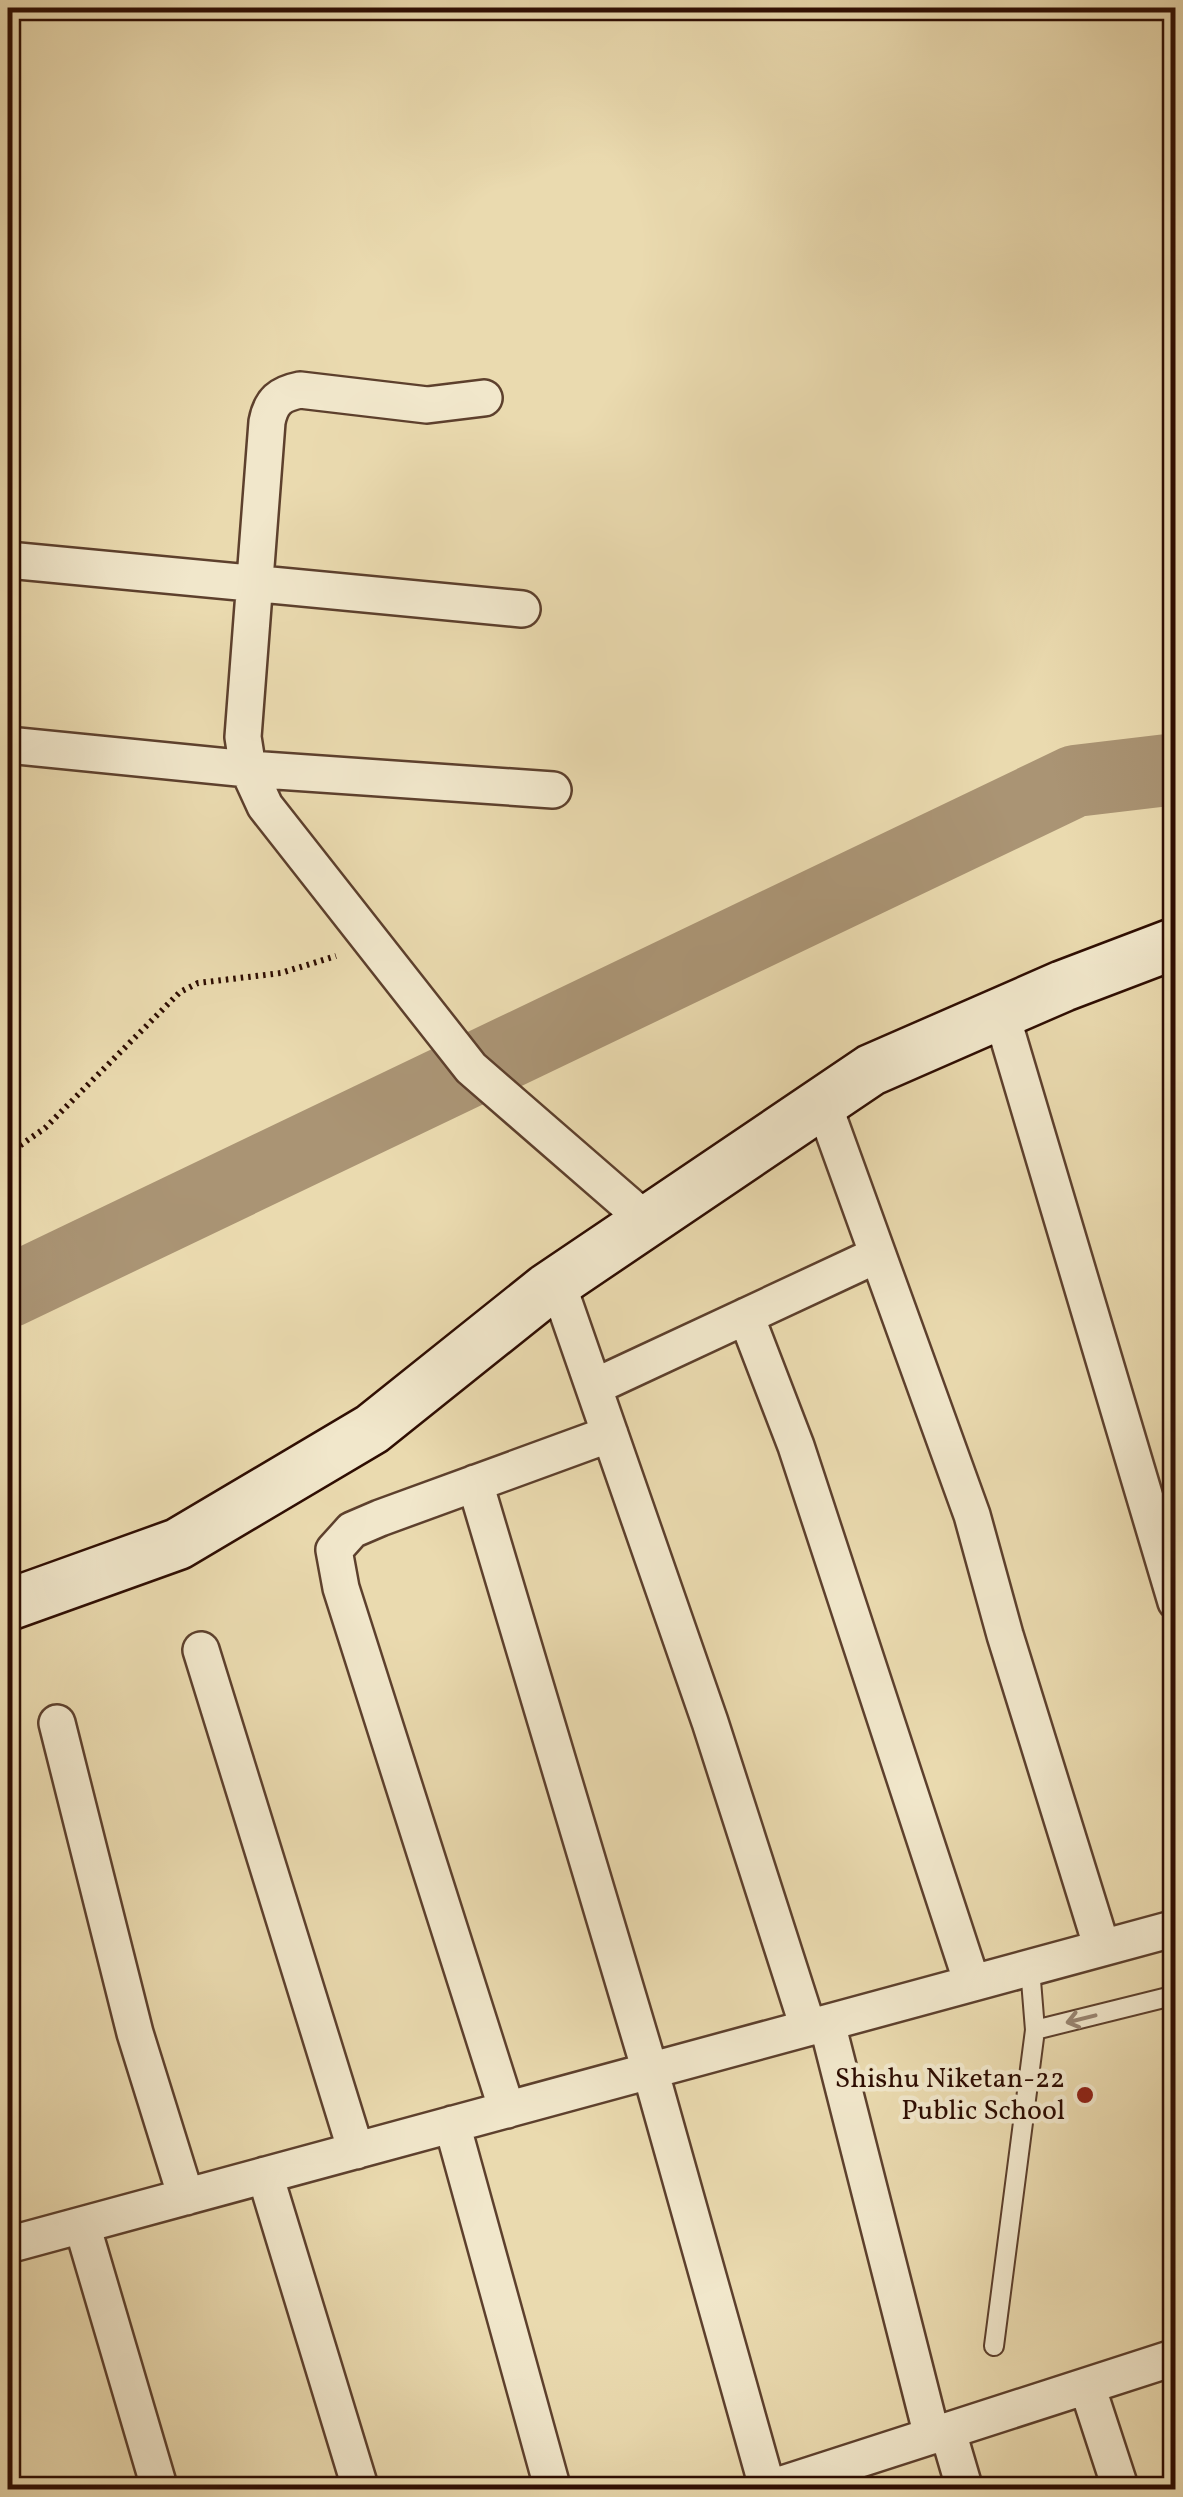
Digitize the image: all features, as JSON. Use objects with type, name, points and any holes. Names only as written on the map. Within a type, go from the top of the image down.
[{"type":"street","points":[[484,398],[427,406],[300,390],[274,401],[267,422],[244,737],[248,769],[264,806],[471,1068],[647,1221]]},
{"type":"street","points":[[8,560],[522,609]]},
{"type":"street","points":[[8,745],[248,769],[553,790]]},
{"type":"street","points":[[8,1604],[178,1544],[372,1429],[557,1282],[871,1070],[1176,942]]},
{"type":"street","points":[[1001,1013],[1176,1602]]},
{"type":"street","points":[[823,1102],[972,1515],[1102,1948]]},
{"type":"street","points":[[594,1387],[877,1255]]},
{"type":"street","points":[[557,1282],[818,2025],[940,2434],[965,2490]]},
{"type":"street","points":[[746,1316],[796,1446],[972,1983]]},
{"type":"street","points":[[507,2110],[335,1567],[334,1550],[352,1530],[610,1434]]},
{"type":"street","points":[[476,1483],[766,2489],[1176,2357]]},
{"type":"street","points":[[201,1650],[356,2150]]},
{"type":"street","points":[[57,1723],[135,2033],[186,2197]]},
{"type":"street","points":[[8,2246],[1176,1928]]},
{"type":"street","points":[[452,2124],[553,2490]]},
{"type":"street","points":[[265,2176],[362,2490]]},
{"type":"street","points":[[82,2225],[160,2490]]},
{"type":"street","points":[[1087,2386],[1121,2490]]},
{"type":"lane","points":[[994,2346],[1035,2030],[1030,1968]]},
{"type":"lane","points":[[1035,2030],[1176,1995]]},
{"type":"path","points":[[8,1154],[45,1128],[180,992],[224,977],[281,973],[318,964],[344,953],[366,935]]},
{"type":"waterway","points":[[8,1292],[1075,781],[1176,769]]},
{"type":"place","name":"Shishu Niketan-22 Public School","points":[[1085,2095]]}]
